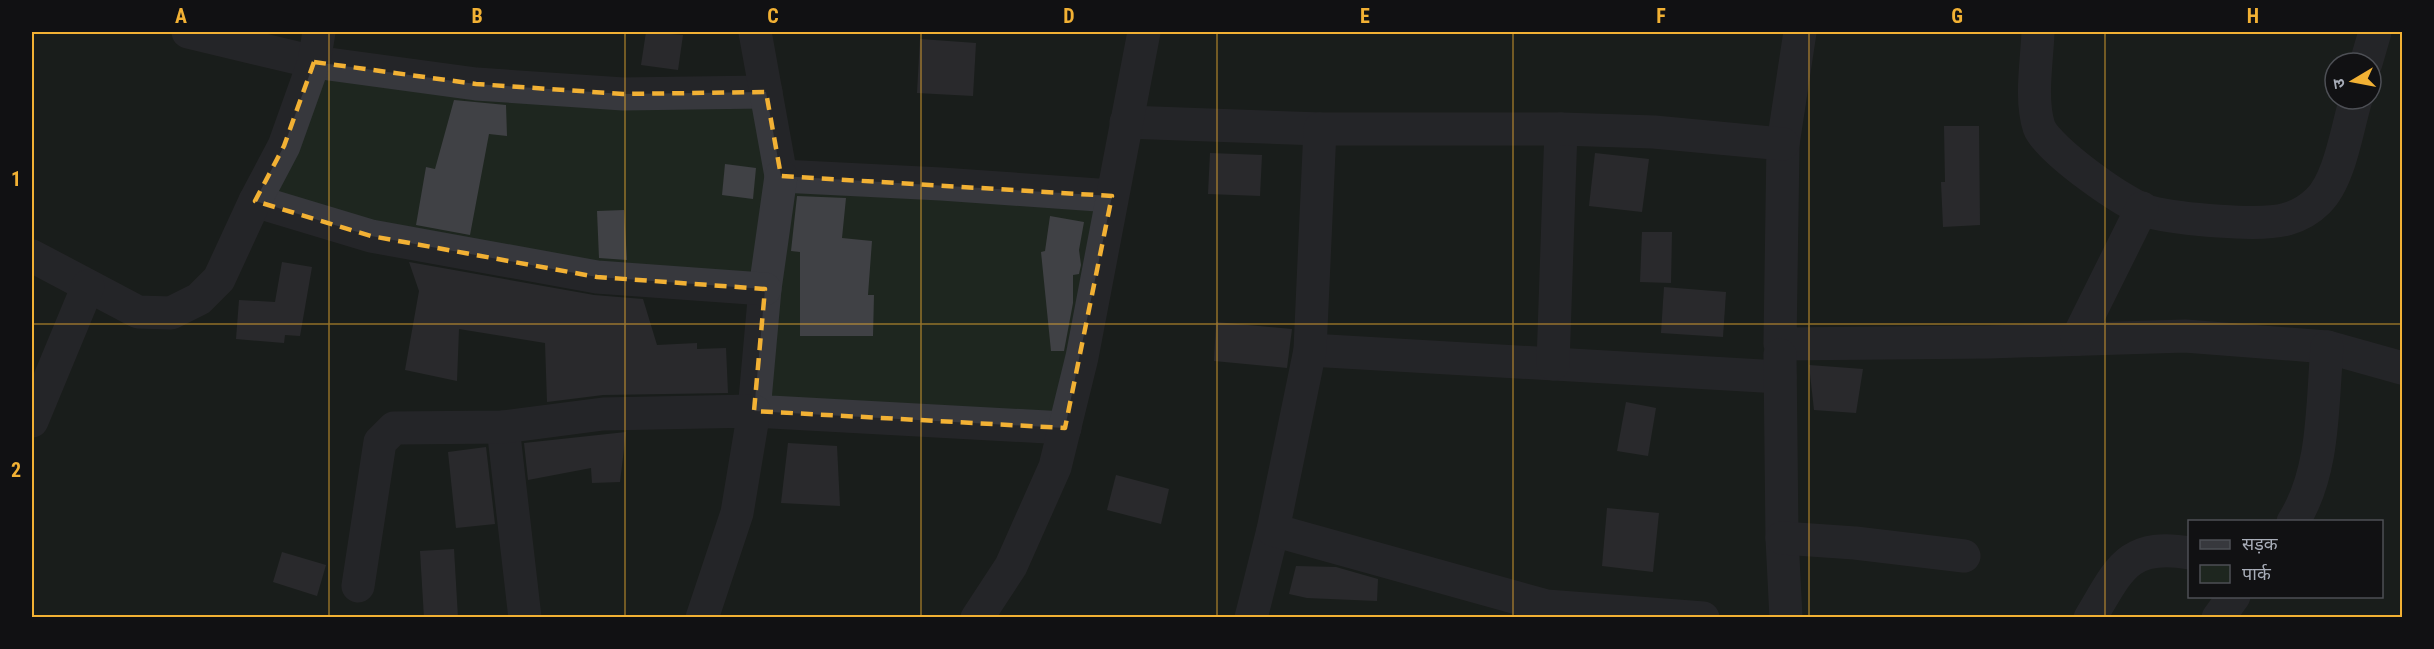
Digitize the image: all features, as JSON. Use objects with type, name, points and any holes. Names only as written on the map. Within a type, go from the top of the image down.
[{"type":"street","points":[[188,32],[316,47],[476,84],[623,94],[766,92]]},
{"type":"street","points":[[702,618],[737,513],[754,411],[765,289],[781,176],[755,32]]},
{"type":"street","points":[[977,618],[1011,566],[1055,467],[1082,357],[1144,32]]},
{"type":"street","points":[[1786,618],[1782,538],[1780,377],[1782,144],[1800,32]]},
{"type":"street","points":[[2038,32],[2036,102],[2039,128],[2050,144],[2076,165],[2148,212],[2265,223],[2286,219],[2303,212],[2330,186],[2352,111]]},
{"type":"street","points":[[2369,51],[2375,32]]},
{"type":"street","points":[[32,256],[138,312],[171,313],[199,299],[219,279],[255,201],[284,146],[316,47]]},
{"type":"street","points":[[1126,122],[1320,129],[1561,129],[1654,132],[1782,144]]},
{"type":"street","points":[[1251,618],[1273,530],[1310,350],[1320,129]]},
{"type":"street","points":[[1553,364],[1561,129]]},
{"type":"street","points":[[781,176],[941,183],[1112,196]]},
{"type":"street","points":[[255,201],[371,236],[597,277],[765,289]]},
{"type":"street","points":[[2077,339],[2142,208]]},
{"type":"street","points":[[32,421],[88,286]]},
{"type":"street","points":[[1780,344],[2184,336],[2327,347],[2403,368]]},
{"type":"street","points":[[2294,520],[2308,493],[2316,464],[2327,347]]},
{"type":"street","points":[[1310,350],[1780,377]]},
{"type":"street","points":[[358,586],[380,442],[385,434],[394,428],[503,427],[603,414],[754,411],[1065,428]]},
{"type":"street","points":[[503,427],[525,618]]},
{"type":"street","points":[[1273,530],[1546,606],[1703,618]]},
{"type":"street","points":[[1782,538],[1855,543],[1964,556]]},
{"type":"street","points":[[2090,618],[2126,562],[2145,552],[2168,549],[2188,553]]},
{"type":"street","points":[[2218,618],[2233,598]]},
{"type":"highlighted area","points":[[314,62],[476,84],[623,94],[766,92],[781,176],[1112,196],[1065,428],[754,411],[765,289],[597,277],[371,236],[255,201],[284,146]]},
{"type":"green space","points":[[32,32],[2402,32],[2402,617],[32,617]]},
{"type":"building","points":[[646,32],[683,35],[678,70],[641,65]]},
{"type":"building","points":[[920,39],[976,43],[973,96],[917,93]]},
{"type":"building","points":[[454,100],[506,105],[507,136],[489,134],[470,235],[416,225],[426,167],[435,169]]},
{"type":"building","points":[[1944,126],[1979,126],[1980,225],[1943,227],[1941,182],[1945,182]]},
{"type":"building","points":[[1210,153],[1262,155],[1260,196],[1208,194]]},
{"type":"building","points":[[1595,153],[1649,159],[1642,212],[1589,206]]},
{"type":"building","points":[[725,164],[756,168],[753,199],[722,195]]},
{"type":"building","points":[[797,196],[846,198],[842,238],[872,241],[868,295],[874,295],[873,336],[800,336],[800,252],[791,251]]},
{"type":"building","points":[[624,210],[627,260],[599,258],[597,211]]},
{"type":"building","points":[[1050,216],[1084,222],[1079,250],[1081,265],[1079,274],[1073,275],[1073,303],[1064,351],[1051,351],[1041,252],[1045,251]]},
{"type":"building","points":[[1642,232],[1672,232],[1671,283],[1640,282]]},
{"type":"building","points":[[282,262],[312,267],[300,336],[285,335],[284,343],[236,339],[239,300],[275,302]]},
{"type":"building","points":[[409,262],[594,295],[643,299],[657,345],[697,343],[697,349],[726,348],[728,393],[603,395],[547,402],[545,343],[459,329],[457,381],[405,370],[419,291]]},
{"type":"building","points":[[1664,287],[1726,292],[1723,337],[1661,333]]},
{"type":"building","points":[[1216,322],[1292,329],[1287,368],[1214,361]]},
{"type":"building","points":[[1809,365],[1863,369],[1856,413],[1814,410]]},
{"type":"building","points":[[1626,402],[1656,408],[1648,456],[1617,451]]},
{"type":"building","points":[[626,432],[620,482],[592,483],[591,468],[528,480],[524,443]]},
{"type":"building","points":[[788,443],[837,446],[840,506],[781,503]]},
{"type":"building","points":[[486,447],[495,524],[456,528],[448,452]]},
{"type":"building","points":[[1116,475],[1169,489],[1161,524],[1107,510]]},
{"type":"building","points":[[1607,508],[1659,513],[1653,572],[1602,566]]},
{"type":"building","points":[[454,549],[458,618],[424,618],[420,551]]},
{"type":"building","points":[[282,552],[326,565],[317,596],[273,582]]},
{"type":"building","points":[[1296,566],[1336,567],[1378,579],[1377,601],[1307,598],[1289,594]]}]
